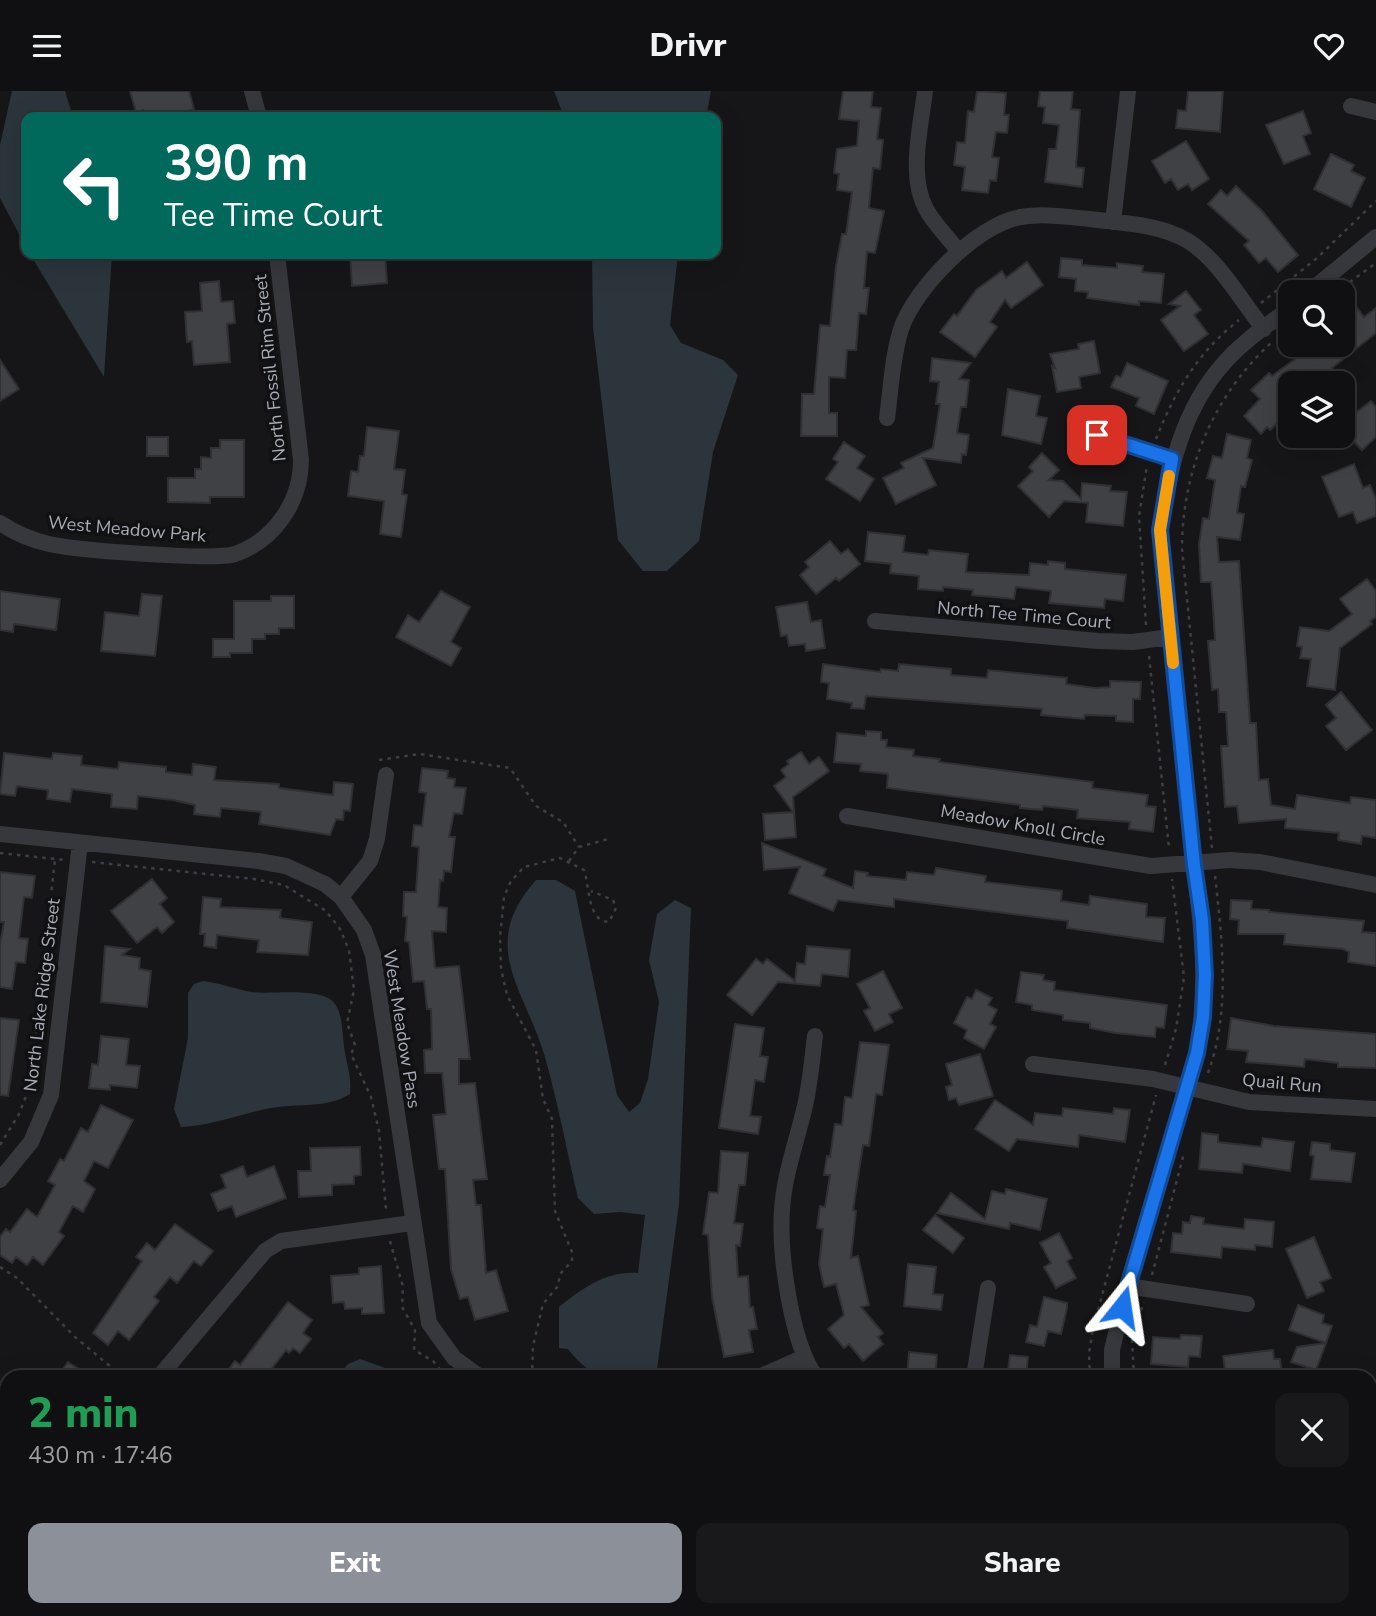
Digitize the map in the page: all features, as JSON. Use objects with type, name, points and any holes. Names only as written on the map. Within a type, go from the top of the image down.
[{"type":"street","points":[[251,91],[257,112]]},
{"type":"street","points":[[925,91],[918,153],[919,188],[926,209],[959,252]]},
{"type":"street","points":[[1114,222],[1128,91]]},
{"type":"street","points":[[1351,106],[1376,112]]},
{"type":"street","points":[[887,418],[902,327],[927,281],[959,252],[996,226],[1018,217],[1042,215],[1114,222],[1164,231],[1188,241],[1214,265],[1264,329]]},
{"type":"street","points":[[1324,280],[1376,237]]},
{"type":"street","name":"North Fossil Rim Street","points":[[278,259],[301,460],[301,478],[284,517]]},
{"type":"street","points":[[1112,1370],[1112,1350],[1127,1286],[1186,1087],[1203,1017],[1205,975],[1202,920],[1160,530],[1172,459],[1199,395],[1225,361],[1278,318]]},
{"type":"street","points":[[1097,435],[1172,459]]},
{"type":"street","name":"West Meadow Park","points":[[0,523],[17,534],[50,544],[221,556],[235,554],[262,538],[284,517]]},
{"type":"street","name":"North Tee Time Court","points":[[875,621],[1098,641],[1133,642],[1170,637]]},
{"type":"street","points":[[341,897],[370,861],[377,839],[379,770]]},
{"type":"street","name":"Meadow Knoll Circle","points":[[847,816],[1142,865],[1194,865],[1230,860],[1260,862],[1376,885]]},
{"type":"street","name":"West Meadow Pass","points":[[0,834],[268,863],[305,874],[341,897],[364,930],[373,955],[429,1323],[454,1358],[470,1370]]},
{"type":"street","name":"North Lake Ridge Street","points":[[0,1180],[31,1142],[51,1095],[80,843]]},
{"type":"street","points":[[810,1370],[793,1325],[782,1212],[786,1182],[805,1107],[815,1036]]},
{"type":"street","name":"Quail Run","points":[[1033,1064],[1153,1079],[1250,1102],[1376,1109]]},
{"type":"street","points":[[165,1370],[265,1251],[281,1241],[412,1223]]},
{"type":"street","points":[[1127,1286],[1247,1304]]},
{"type":"street","points":[[975,1370],[988,1288]]},
{"type":"street","points":[[775,1370],[804,1357]]},
{"type":"path","points":[[1353,280],[1376,263]]},
{"type":"path","points":[[379,770],[381,758],[420,754],[510,768],[536,806],[563,821],[579,847]]},
{"type":"path","points":[[569,861],[579,847],[608,839]]},
{"type":"path","points":[[0,853],[254,879],[284,885],[326,911],[340,929],[349,950],[354,990],[347,1023],[355,1045],[351,1053],[371,1097],[379,1131],[388,1226],[403,1287],[402,1307],[415,1330],[414,1350],[433,1361],[440,1370]]},
{"type":"path","points":[[0,1145],[19,1114],[30,1086],[55,858]]},
{"type":"path","points":[[532,1370],[533,1346],[543,1304],[558,1286],[561,1274],[572,1261],[572,1252],[555,1211],[552,1119],[543,1099],[536,1050],[507,995],[501,969],[500,937],[504,897],[511,881],[524,867],[560,858],[584,870],[591,891],[594,916],[600,921],[609,922],[616,908],[613,900],[591,891]]},
{"type":"path","points":[[0,1267],[16,1278],[75,1337],[115,1370]]},
{"type":"shaded area","points":[[12,91],[65,91],[71,112],[21,112],[21,238],[0,198],[0,145]]},
{"type":"shaded area","points":[[554,91],[711,91],[707,112],[562,112]]},
{"type":"shaded area","points":[[33,259],[112,259],[104,377]]},
{"type":"shaded area","points":[[592,259],[677,259],[670,325],[681,343],[723,360],[738,375],[713,452],[699,541],[667,571],[643,571],[618,540],[593,327]]},
{"type":"shaded area","points":[[536,880],[556,880],[575,891],[617,1095],[629,1112],[640,1103],[648,1079],[659,1002],[649,960],[657,914],[675,900],[691,908],[679,1204],[657,1370],[590,1370],[568,1349],[559,1348],[559,1307],[586,1287],[605,1278],[638,1273],[645,1215],[620,1212],[594,1214],[578,1198],[545,1057],[511,968],[508,947],[510,926],[519,904]]},
{"type":"shaded area","points":[[203,981],[251,992],[308,993],[329,998],[338,1008],[341,1019],[350,1075],[350,1094],[331,1102],[271,1108],[215,1122],[181,1127],[174,1109],[188,1038],[188,993],[194,984]]},
{"type":"shaded area","points":[[360,1359],[389,1370],[343,1370],[348,1364]]},
{"type":"building","points":[[130,91],[189,91],[194,109],[183,112],[136,112]]},
{"type":"building","points":[[843,91],[873,91],[871,107],[881,108],[877,139],[883,140],[880,169],[873,168],[869,208],[884,211],[875,253],[867,252],[864,288],[869,288],[866,314],[859,313],[856,350],[847,350],[845,378],[829,377],[829,413],[837,413],[837,436],[801,436],[802,394],[814,394],[820,325],[830,326],[836,266],[842,234],[846,234],[852,192],[837,190],[839,174],[834,173],[837,149],[857,146],[859,121],[839,119]]},
{"type":"building","points":[[977,91],[1006,93],[1004,115],[1009,115],[1007,133],[996,132],[992,157],[999,158],[996,181],[990,180],[988,193],[962,190],[965,167],[954,165],[957,142],[965,143],[968,111],[974,112]]},
{"type":"building","points":[[1040,91],[1073,91],[1071,109],[1080,110],[1076,167],[1084,168],[1082,187],[1045,182],[1049,149],[1056,149],[1059,125],[1043,123],[1045,107],[1038,106]]},
{"type":"building","points":[[1188,91],[1223,91],[1220,132],[1176,128],[1178,110],[1186,111]]},
{"type":"building","points":[[1303,111],[1311,133],[1303,136],[1310,154],[1284,164],[1266,125]]},
{"type":"building","points":[[1186,141],[1209,179],[1192,190],[1188,184],[1178,190],[1171,179],[1165,183],[1152,161]]},
{"type":"building","points":[[1331,154],[1354,165],[1351,171],[1365,178],[1351,207],[1314,189]]},
{"type":"building","points":[[1236,186],[1262,211],[1298,255],[1278,272],[1266,258],[1259,263],[1244,245],[1249,241],[1208,204],[1221,190],[1227,196]]},
{"type":"building","points":[[1061,258],[1082,260],[1082,265],[1117,268],[1117,263],[1143,266],[1142,272],[1164,274],[1161,303],[1139,301],[1139,305],[1087,298],[1088,292],[1075,291],[1076,279],[1059,277]]},
{"type":"building","points":[[350,259],[385,259],[387,283],[352,286]]},
{"type":"building","points":[[1027,262],[1043,285],[1011,308],[1005,300],[990,322],[997,327],[975,357],[940,332],[954,314],[957,316],[976,290],[1002,271],[1006,278]]},
{"type":"building","points":[[219,281],[221,302],[233,301],[235,323],[227,324],[230,362],[194,365],[192,341],[187,342],[185,312],[202,311],[200,283]]},
{"type":"building","points":[[1186,291],[1201,310],[1194,315],[1208,334],[1184,351],[1161,320],[1180,306],[1169,304]]},
{"type":"building","points":[[1355,305],[1364,317],[1376,308],[1376,333],[1355,350]]},
{"type":"building","points":[[1094,341],[1100,373],[1079,377],[1081,388],[1057,392],[1052,366],[1055,368],[1050,354],[1079,349],[1078,344]]},
{"type":"building","points":[[1298,357],[1346,357],[1332,368],[1334,371],[1279,371]]},
{"type":"building","points":[[932,358],[971,363],[959,379],[969,380],[966,407],[961,407],[957,433],[969,435],[966,455],[962,454],[961,463],[923,458],[936,485],[896,504],[883,478],[904,468],[901,463],[933,448],[940,404],[936,404],[939,382],[930,381]]},
{"type":"building","points":[[0,360],[19,389],[0,401]]},
{"type":"building","points":[[1127,363],[1168,381],[1154,414],[1136,406],[1139,398],[1111,387],[1116,376],[1121,377]]},
{"type":"building","points":[[1278,372],[1278,422],[1270,430],[1267,427],[1261,434],[1244,416],[1260,399],[1251,390],[1269,373],[1272,376]]},
{"type":"building","points":[[1008,389],[1040,396],[1036,416],[1047,418],[1041,444],[1002,435]]},
{"type":"building","points":[[1371,401],[1376,407],[1376,437],[1362,450],[1355,443],[1355,413]]},
{"type":"building","points":[[367,427],[399,431],[394,469],[405,470],[402,494],[407,495],[401,537],[380,534],[384,501],[348,496],[351,471],[358,472],[360,456],[364,456]]},
{"type":"building","points":[[1227,434],[1251,440],[1247,458],[1252,460],[1245,487],[1241,486],[1237,513],[1244,514],[1240,540],[1217,537],[1219,562],[1239,561],[1250,723],[1256,723],[1259,780],[1268,779],[1271,805],[1295,809],[1297,795],[1350,803],[1351,797],[1376,800],[1376,838],[1362,836],[1361,844],[1338,840],[1339,833],[1285,828],[1286,819],[1239,823],[1237,806],[1225,807],[1221,746],[1228,746],[1226,712],[1219,712],[1218,689],[1212,690],[1208,641],[1215,640],[1211,582],[1201,582],[1199,544],[1203,518],[1209,519],[1215,480],[1207,478],[1213,456],[1222,458]]},
{"type":"building","points":[[147,437],[168,437],[168,456],[147,456]]},
{"type":"building","points":[[220,440],[244,440],[244,497],[210,497],[210,503],[168,502],[168,478],[195,478],[195,469],[201,469],[201,457],[211,458],[211,448],[220,448]]},
{"type":"building","points":[[844,442],[865,456],[857,468],[874,479],[860,501],[826,479],[838,462],[833,459]]},
{"type":"building","points":[[1042,453],[1059,470],[1049,480],[1063,481],[1081,499],[1082,483],[1111,486],[1110,491],[1127,492],[1123,526],[1086,522],[1088,503],[1064,501],[1049,517],[1018,486],[1033,471],[1029,467]]},
{"type":"building","points":[[1354,464],[1363,488],[1370,485],[1376,499],[1376,516],[1357,523],[1353,512],[1339,517],[1322,477]]},
{"type":"building","points":[[868,532],[905,536],[903,552],[928,555],[929,550],[968,554],[966,572],[1029,575],[1030,563],[1048,565],[1048,561],[1065,563],[1065,569],[1126,575],[1123,601],[1105,599],[1104,608],[1049,603],[1051,591],[1016,587],[1014,599],[972,595],[973,590],[943,587],[943,591],[918,589],[919,576],[890,573],[891,564],[865,561]]},
{"type":"building","points":[[830,541],[841,554],[848,549],[860,564],[839,581],[836,578],[816,594],[800,575],[809,567],[805,562]]},
{"type":"building","points":[[1367,579],[1376,591],[1376,617],[1370,621],[1372,624],[1340,648],[1335,690],[1307,686],[1311,659],[1300,658],[1302,647],[1297,646],[1300,627],[1329,631],[1352,614],[1340,599]]},
{"type":"building","points":[[0,591],[60,599],[56,630],[14,624],[13,632],[0,630]]},
{"type":"building","points":[[441,591],[470,607],[451,642],[461,648],[451,666],[396,637],[408,615],[419,622]]},
{"type":"building","points":[[142,594],[162,596],[155,656],[101,651],[105,612],[139,616]]},
{"type":"building","points":[[271,596],[294,596],[294,628],[279,628],[279,634],[265,634],[265,639],[252,639],[252,653],[230,653],[230,657],[213,657],[213,639],[234,639],[234,601],[271,601]]},
{"type":"building","points":[[807,602],[811,622],[821,620],[825,648],[806,651],[805,644],[789,646],[787,635],[781,636],[776,607]]},
{"type":"building","points":[[823,664],[880,672],[881,669],[898,671],[899,664],[951,669],[951,675],[987,678],[988,670],[1067,678],[1066,684],[1095,688],[1110,687],[1110,681],[1141,682],[1140,699],[1133,699],[1133,722],[1116,721],[1116,716],[1085,715],[1084,719],[1041,715],[1042,709],[866,696],[864,709],[851,708],[852,703],[827,699],[829,683],[821,682]]},
{"type":"building","points":[[1341,692],[1372,730],[1346,750],[1326,726],[1336,718],[1326,705]]},
{"type":"building","points":[[866,731],[881,732],[881,740],[887,740],[886,747],[914,750],[913,756],[940,759],[939,762],[1093,782],[1092,788],[1148,795],[1146,806],[1156,807],[1153,832],[1129,829],[1130,822],[1077,818],[1078,810],[1043,806],[1042,810],[1020,808],[1020,805],[887,788],[888,774],[860,771],[861,764],[834,762],[837,733],[866,736]]},
{"type":"building","points":[[801,752],[809,764],[819,757],[829,771],[793,797],[796,837],[765,840],[763,814],[793,812],[774,786],[786,777],[781,770],[789,764],[787,761]]},
{"type":"building","points":[[4,753],[52,759],[53,753],[82,756],[81,765],[118,769],[119,762],[166,767],[166,772],[192,775],[193,764],[216,767],[214,780],[279,784],[279,788],[333,795],[334,782],[353,784],[350,811],[344,810],[343,820],[336,819],[330,835],[259,824],[261,812],[221,808],[220,817],[194,814],[195,805],[173,800],[138,796],[137,809],[111,807],[112,794],[72,789],[70,802],[47,799],[48,790],[17,786],[15,796],[0,794]]},
{"type":"building","points":[[422,768],[448,771],[447,778],[455,779],[454,787],[466,788],[462,814],[454,813],[449,837],[455,837],[451,872],[444,871],[443,881],[440,880],[438,907],[447,908],[446,932],[432,931],[435,968],[459,966],[470,1059],[459,1059],[459,1084],[475,1083],[487,1179],[473,1180],[476,1205],[481,1205],[486,1273],[496,1270],[508,1311],[475,1320],[468,1297],[460,1299],[451,1269],[445,1169],[439,1169],[433,1115],[446,1114],[442,1073],[425,1073],[424,1050],[432,1049],[431,1009],[427,1009],[424,981],[413,982],[409,942],[405,941],[407,917],[403,916],[404,892],[416,892],[419,847],[412,846],[414,825],[422,826],[426,793],[419,792]]},
{"type":"building","points":[[762,843],[826,869],[823,876],[853,888],[855,871],[868,873],[867,876],[906,880],[907,872],[934,875],[936,868],[986,876],[985,882],[1062,891],[1061,901],[1089,905],[1090,896],[1147,904],[1146,917],[1165,918],[1163,942],[1067,928],[1068,921],[894,899],[894,907],[838,900],[833,911],[789,893],[800,867],[764,870]]},
{"type":"building","points":[[0,872],[35,876],[32,898],[24,897],[19,938],[28,939],[25,963],[16,962],[12,989],[0,987],[0,944],[4,922],[0,922]]},
{"type":"building","points":[[152,879],[167,898],[160,904],[174,922],[162,933],[157,927],[137,943],[111,911]]},
{"type":"building","points":[[203,897],[221,899],[220,907],[281,910],[280,918],[312,922],[308,955],[257,952],[259,940],[217,935],[216,948],[204,946],[205,934],[200,934]]},
{"type":"building","points":[[1231,900],[1252,901],[1251,909],[1269,912],[1364,921],[1362,932],[1376,933],[1376,966],[1348,962],[1349,952],[1343,949],[1284,944],[1285,934],[1238,934],[1239,920],[1230,919]]},
{"type":"building","points":[[105,946],[130,949],[122,955],[140,958],[139,969],[151,971],[147,1007],[101,1002]]},
{"type":"building","points":[[807,946],[850,950],[848,977],[822,974],[820,986],[778,982],[752,1015],[727,995],[756,959],[763,964],[767,959],[795,981],[797,963],[805,964]]},
{"type":"building","points":[[883,971],[902,1008],[889,1014],[893,1022],[875,1031],[864,1011],[870,1008],[857,984]]},
{"type":"building","points":[[1021,972],[1044,975],[1043,980],[1055,982],[1054,990],[1167,1005],[1164,1028],[1156,1027],[1155,1037],[1115,1033],[1090,1028],[1090,1023],[1063,1020],[1063,1015],[1032,1010],[1032,1005],[1016,1002]]},
{"type":"building","points":[[976,990],[992,998],[988,1005],[997,1010],[990,1024],[996,1027],[984,1049],[964,1038],[967,1030],[954,1023],[967,997],[972,999]]},
{"type":"building","points":[[0,1018],[19,1020],[8,1096],[0,1095]]},
{"type":"building","points":[[1231,1018],[1274,1026],[1376,1034],[1376,1068],[1338,1067],[1338,1063],[1305,1059],[1304,1067],[1246,1062],[1248,1051],[1227,1049]]},
{"type":"building","points":[[735,1024],[764,1028],[760,1056],[768,1057],[764,1082],[755,1080],[750,1116],[761,1117],[758,1134],[719,1128]]},
{"type":"building","points":[[101,1036],[129,1039],[126,1065],[140,1066],[137,1088],[110,1085],[110,1090],[89,1088],[92,1064],[98,1065]]},
{"type":"building","points":[[860,1042],[889,1045],[882,1095],[876,1094],[869,1146],[863,1145],[853,1210],[856,1211],[851,1258],[858,1256],[869,1305],[861,1307],[883,1333],[878,1337],[883,1344],[863,1361],[849,1344],[844,1348],[828,1329],[844,1315],[836,1284],[824,1287],[819,1264],[823,1229],[817,1228],[820,1206],[825,1207],[830,1175],[824,1175],[827,1156],[830,1157],[835,1124],[842,1125],[845,1097],[852,1098]]},
{"type":"building","points":[[980,1054],[993,1096],[959,1105],[956,1098],[949,1100],[946,1087],[952,1085],[946,1064]]},
{"type":"building","points":[[995,1100],[1033,1125],[1035,1113],[1062,1116],[1063,1108],[1113,1114],[1114,1108],[1130,1110],[1125,1142],[1079,1135],[1078,1147],[1017,1139],[1009,1151],[975,1129]]},
{"type":"building","points":[[101,1105],[133,1120],[108,1168],[94,1161],[84,1181],[95,1189],[83,1212],[73,1206],[59,1232],[64,1236],[43,1265],[33,1257],[27,1265],[16,1257],[12,1263],[0,1255],[0,1237],[6,1229],[10,1232],[27,1209],[37,1217],[55,1185],[48,1181],[60,1159],[64,1161],[81,1128],[88,1132]]},
{"type":"building","points":[[1202,1133],[1218,1135],[1218,1142],[1261,1147],[1263,1138],[1294,1142],[1290,1171],[1243,1164],[1242,1173],[1199,1169]]},
{"type":"building","points":[[1312,1142],[1330,1144],[1330,1150],[1355,1153],[1351,1182],[1311,1179],[1314,1156],[1310,1155]]},
{"type":"building","points":[[360,1147],[361,1175],[354,1176],[354,1184],[332,1185],[332,1195],[299,1197],[298,1171],[311,1171],[310,1148]]},
{"type":"building","points":[[721,1151],[748,1153],[745,1185],[739,1185],[734,1223],[743,1224],[740,1246],[736,1245],[738,1277],[748,1276],[750,1307],[753,1307],[757,1329],[749,1330],[753,1352],[724,1357],[712,1297],[708,1235],[703,1234],[709,1192],[718,1193]]},
{"type":"building","points":[[243,1166],[247,1177],[274,1166],[286,1198],[236,1217],[232,1206],[218,1211],[211,1194],[226,1188],[221,1175]]},
{"type":"building","points":[[1006,1189],[1047,1199],[1040,1230],[1010,1223],[1009,1229],[937,1213],[951,1193],[985,1219],[992,1191],[1005,1194]]},
{"type":"building","points":[[935,1215],[964,1238],[953,1253],[923,1230]]},
{"type":"building","points":[[1191,1216],[1204,1218],[1203,1224],[1244,1229],[1245,1219],[1274,1222],[1272,1247],[1255,1245],[1255,1250],[1222,1247],[1221,1258],[1171,1252],[1173,1233],[1182,1234],[1183,1222],[1190,1223]]},
{"type":"building","points":[[175,1224],[213,1251],[201,1266],[194,1261],[177,1283],[170,1277],[154,1297],[159,1301],[129,1340],[118,1331],[108,1345],[93,1333],[142,1261],[136,1257],[147,1243],[155,1250]]},
{"type":"building","points":[[1059,1233],[1072,1258],[1067,1261],[1076,1278],[1056,1288],[1044,1267],[1051,1263],[1040,1243]]},
{"type":"building","points":[[1314,1237],[1331,1278],[1320,1282],[1324,1291],[1307,1298],[1286,1249]]},
{"type":"building","points":[[908,1264],[936,1267],[933,1294],[943,1295],[941,1310],[904,1306]]},
{"type":"building","points":[[381,1266],[384,1313],[362,1314],[362,1308],[345,1309],[344,1302],[333,1303],[331,1276],[359,1274],[359,1268]]},
{"type":"building","points":[[1044,1297],[1067,1303],[1067,1308],[1061,1334],[1048,1331],[1044,1346],[1026,1342],[1030,1325],[1037,1327]]},
{"type":"building","points":[[288,1302],[312,1320],[303,1333],[311,1339],[300,1353],[293,1348],[289,1353],[286,1350],[271,1370],[228,1370],[235,1361],[240,1365]]},
{"type":"building","points":[[1298,1305],[1324,1315],[1322,1323],[1332,1326],[1326,1343],[1289,1330]]},
{"type":"building","points":[[1181,1335],[1202,1336],[1200,1357],[1189,1356],[1188,1367],[1151,1364],[1153,1337],[1180,1339]]},
{"type":"building","points":[[1326,1343],[1316,1370],[1291,1362],[1297,1347]]},
{"type":"building","points":[[1273,1350],[1274,1359],[1280,1359],[1281,1370],[1225,1370],[1223,1356]]},
{"type":"building","points":[[909,1352],[937,1355],[936,1370],[908,1370]]},
{"type":"building","points":[[1010,1355],[1028,1357],[1027,1370],[1008,1370]]},
{"type":"building","points":[[68,1362],[80,1370],[62,1370]]},
{"type":"slow traffic","points":[[1169,476],[1160,530],[1173,663]]},
{"type":"route","points":[[1097,435],[1172,459],[1160,530],[1202,920],[1205,975],[1203,1017],[1197,1053],[1122,1307]]}]
